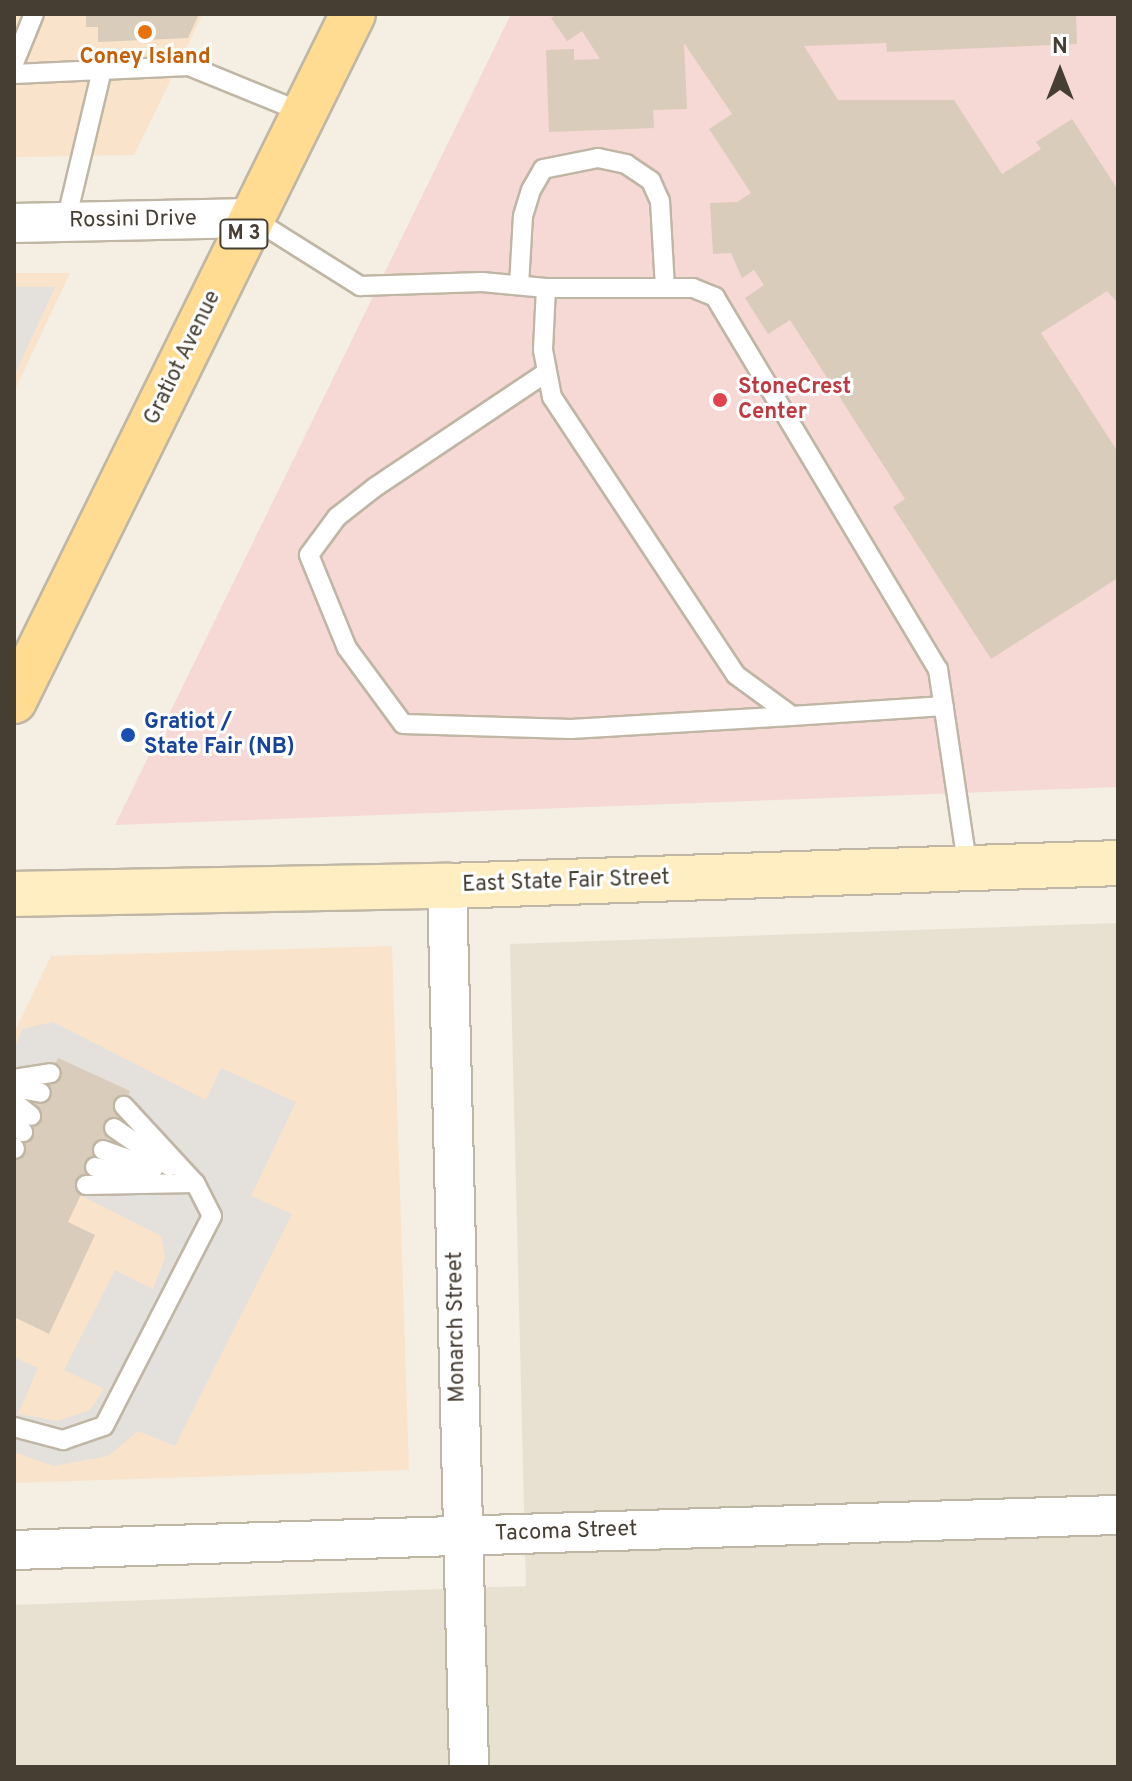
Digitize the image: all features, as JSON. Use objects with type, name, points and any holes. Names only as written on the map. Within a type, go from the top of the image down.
[{"type":"main road","name":"Gratiot Avenue","points":[[14,701],[353,14]]},
{"type":"street","name":"Rossini Drive","points":[[14,223],[252,218]]},
{"type":"street","name":"East State Fair Street","points":[[14,894],[447,886],[1118,863]]},
{"type":"street","name":"Monarch Street","points":[[447,886],[469,1767]]},
{"type":"street","name":"Tacoma Street","points":[[14,1550],[1118,1515]]},
{"type":"lane","points":[[14,63],[34,14]]},
{"type":"lane","points":[[14,74],[189,66],[304,113]]},
{"type":"lane","points":[[66,221],[102,70]]},
{"type":"lane","points":[[519,285],[523,216],[543,169],[560,162],[598,158],[626,164],[651,181],[664,227],[665,288]]},
{"type":"lane","points":[[252,218],[360,286],[693,288],[715,297],[905,608],[938,669],[968,869]]},
{"type":"lane","points":[[546,288],[547,372],[552,397],[736,675],[792,716]]},
{"type":"lane","points":[[547,372],[374,488],[337,517],[309,555],[347,648],[403,724],[571,729],[944,706]]},
{"type":"lane","points":[[14,1079],[51,1073]]},
{"type":"lane","points":[[14,1088],[41,1093]]},
{"type":"lane","points":[[14,1102],[19,1133]]},
{"type":"lane","points":[[14,1427],[63,1440],[104,1426],[212,1216],[195,1183],[124,1106]]},
{"type":"lane","points":[[114,1128],[195,1183]]},
{"type":"lane","points":[[103,1150],[195,1183]]},
{"type":"lane","points":[[95,1167],[195,1183]]},
{"type":"lane","points":[[86,1185],[195,1183]]},
{"type":"shaded area","points":[[14,14],[203,14],[134,155],[14,157]]},
{"type":"shaded area","name":"StoneCrest Center","points":[[511,14],[1118,14],[1118,787],[115,825]]},
{"type":"shaded area","points":[[14,273],[70,273],[14,392]]},
{"type":"shaded area","points":[[14,287],[55,287],[14,376]]},
{"type":"shaded area","points":[[1118,923],[1118,1767],[14,1767],[14,1605],[526,1586],[510,944]]},
{"type":"shaded area","points":[[392,946],[409,1470],[14,1483],[14,1033],[51,956]]},
{"type":"shaded area","points":[[53,1022],[206,1100],[221,1068],[296,1102],[251,1196],[292,1214],[175,1446],[138,1431],[108,1456],[53,1466],[14,1452],[14,1357],[38,1368],[18,1414],[58,1421],[90,1410],[104,1389],[64,1370],[115,1270],[153,1289],[165,1257],[161,1236],[14,1162],[14,1049],[22,1029]]},
{"type":"building","name":"Coney Island","points":[[86,14],[199,14],[188,38],[98,42],[98,27],[86,27]]},
{"type":"building","points":[[558,14],[1076,14],[1077,44],[887,52],[886,43],[804,46],[838,100],[954,100],[1002,174],[1041,149],[1036,142],[1072,119],[1118,190],[1118,303],[1107,291],[1041,333],[1118,452],[1118,578],[991,659],[893,507],[905,499],[790,320],[768,334],[745,298],[764,285],[754,270],[742,278],[731,253],[713,254],[710,203],[737,202],[751,193],[709,129],[732,114],[684,43],[687,109],[653,110],[654,128],[549,132],[546,50],[574,49],[574,60],[600,59],[582,31],[567,41],[551,18]]},
{"type":"building","points":[[58,1058],[130,1091],[68,1222],[95,1235],[49,1334],[14,1317],[14,1151]]},
{"type":"place","name":"Coney Island","points":[[145,32]]},
{"type":"place","name":"StoneCrest Center","points":[[720,400]]},
{"type":"place","name":"Gratiot / State Fair (NB)","points":[[128,735]]}]
